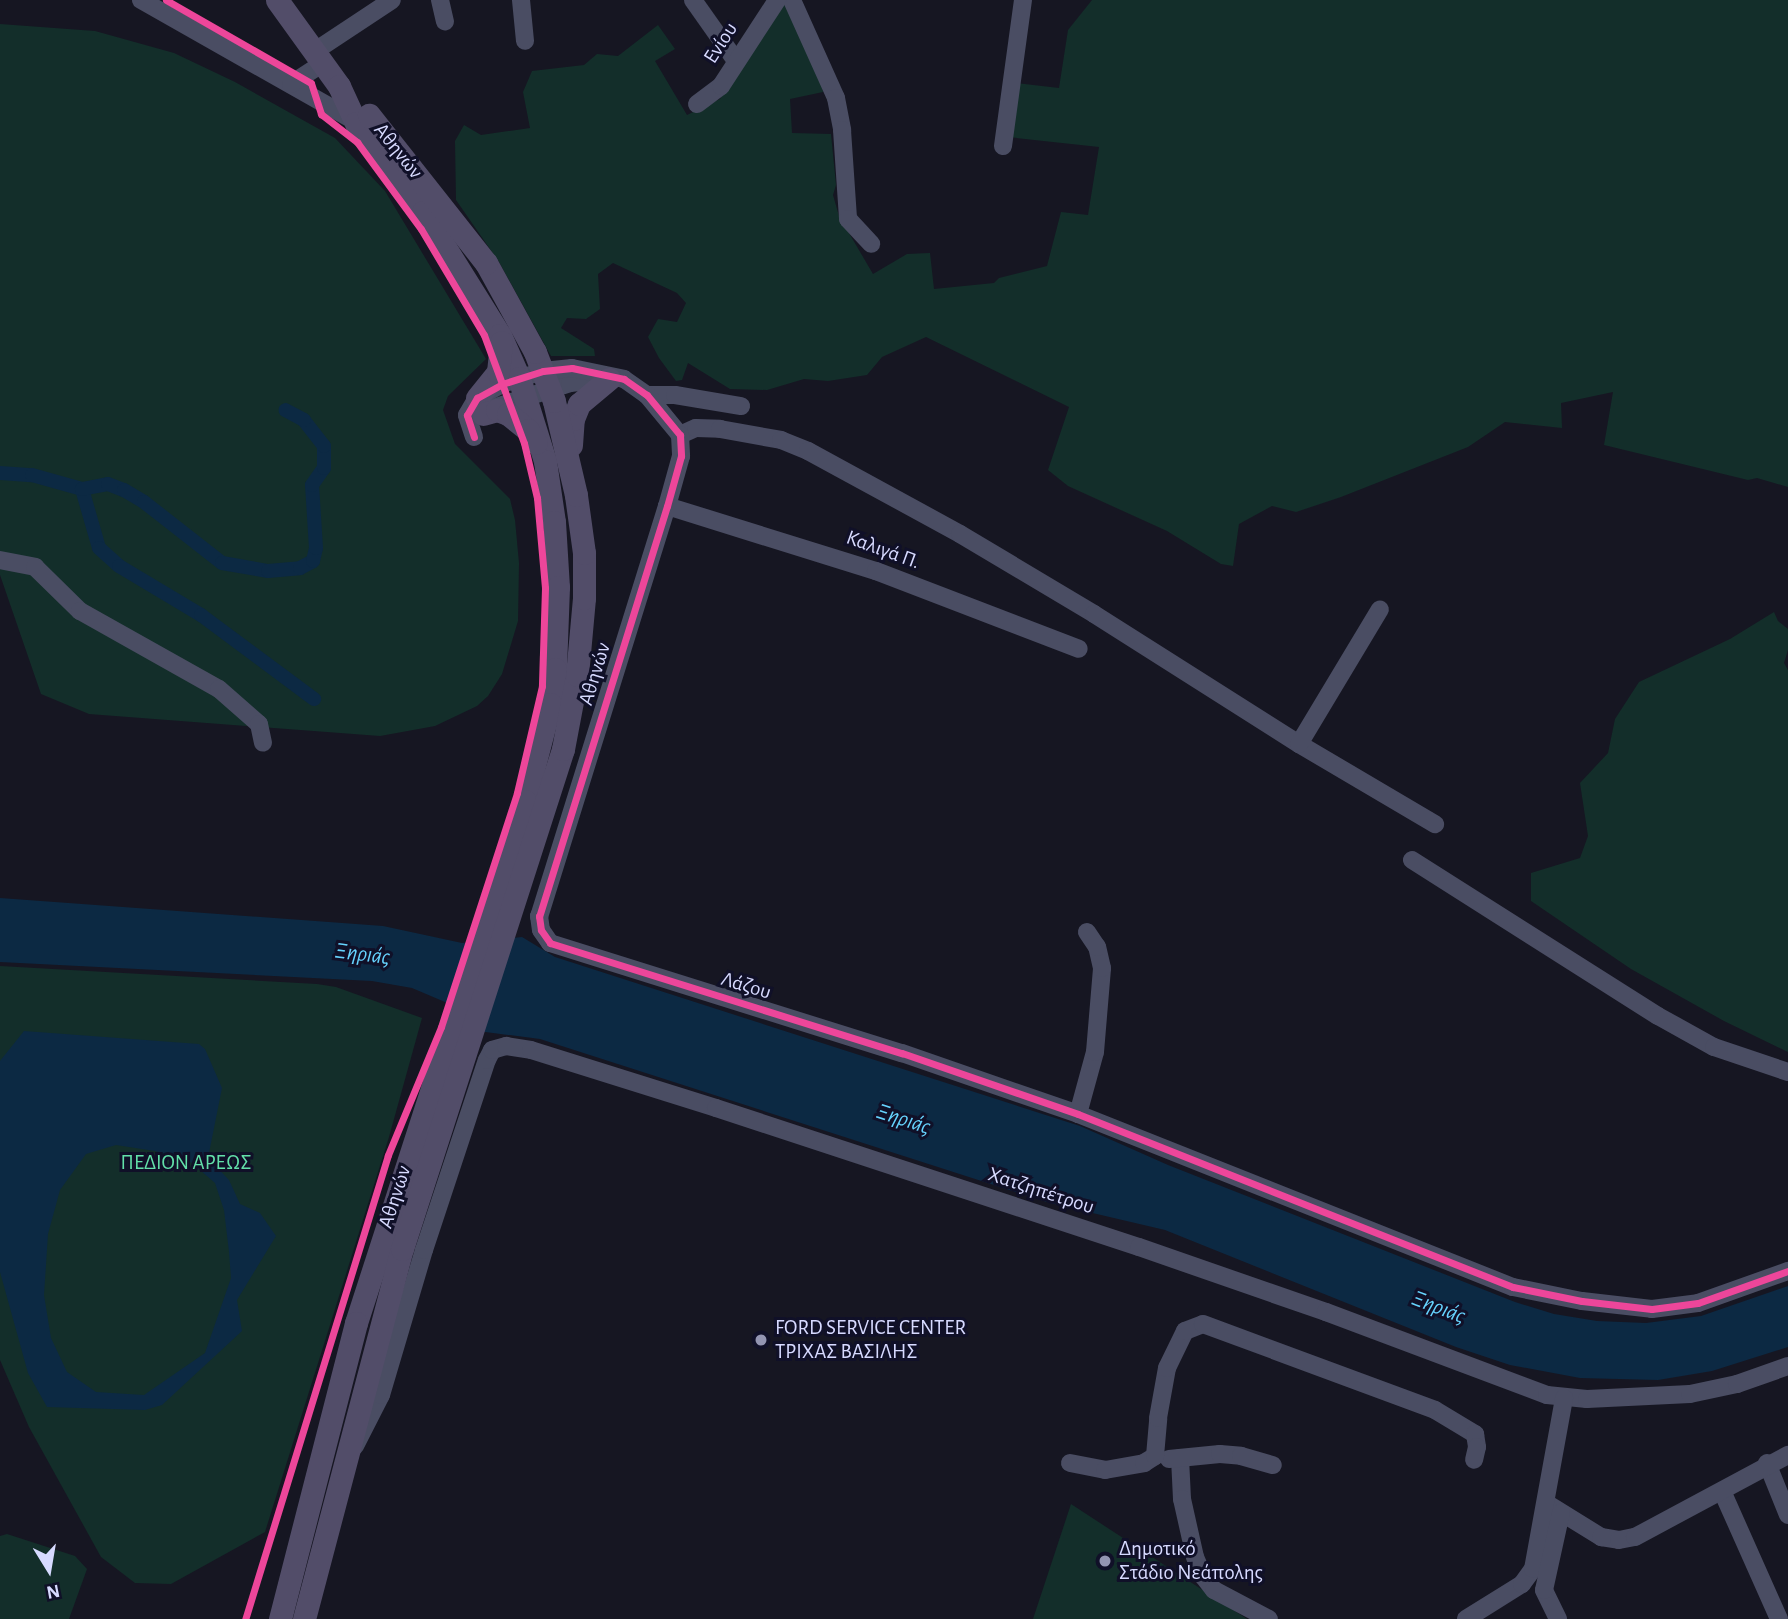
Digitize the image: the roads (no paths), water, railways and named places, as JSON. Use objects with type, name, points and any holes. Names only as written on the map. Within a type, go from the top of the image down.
[{"type":"main road","name":"Αθηνών","points":[[277,0],[362,118],[500,335],[522,387],[545,461],[554,522],[558,587],[555,669],[547,716],[495,929]]},
{"type":"main road","name":"Αθηνών","points":[[280,1619],[356,1322],[495,929],[559,762],[577,676],[584,566],[569,466],[546,380],[503,291],[486,263],[362,118]]},
{"type":"main road","points":[[500,335],[498,372],[480,406],[512,416],[528,430],[545,461]]},
{"type":"main road","points":[[569,466],[573,419],[579,404],[616,379]]},
{"type":"main road","name":"Αθηνών","points":[[304,1619],[460,1033]]},
{"type":"street","points":[[141,0],[291,84],[362,118]]},
{"type":"street","points":[[291,84],[319,57],[392,0]]},
{"type":"street","points":[[440,0],[445,21]]},
{"type":"street","points":[[521,0],[524,41]]},
{"type":"street","points":[[693,0],[736,61]]},
{"type":"street","name":"Ενίου","points":[[697,104],[716,91],[777,0]]},
{"type":"street","points":[[792,0],[836,98],[842,130],[848,219],[871,244]]},
{"type":"street","points":[[1003,146],[1023,0]]},
{"type":"street","points":[[480,406],[498,404],[522,387],[546,380],[570,383],[616,379],[647,395],[680,435],[696,428],[720,429],[781,440],[808,451],[982,547],[1299,744],[1435,824]]},
{"type":"street","points":[[647,395],[675,395],[741,406]]},
{"type":"street","name":"Αθηνών","points":[[539,922],[667,506],[681,456],[680,435]]},
{"type":"street","name":"Καλιγά Π.","points":[[667,506],[876,571],[1079,649]]},
{"type":"street","points":[[0,560],[34,567],[80,611],[219,689],[259,724],[264,743]]},
{"type":"street","points":[[1299,744],[1380,609]]},
{"type":"street","points":[[1412,860],[1658,1016],[1714,1047],[1788,1072]]},
{"type":"street","name":"Λάζου","points":[[539,922],[544,938],[550,943],[1078,1114],[1481,1276],[1545,1296],[1630,1308],[1671,1307],[1716,1297],[1788,1271]]},
{"type":"street","points":[[1078,1114],[1095,1052],[1095,1016],[1102,968],[1097,947],[1087,932]]},
{"type":"street","name":"Αθηνών","points":[[348,1458],[381,1395],[424,1250],[487,1060],[497,1046]]},
{"type":"street","name":"Χατζηπέτρου","points":[[497,1046],[531,1050],[1139,1247],[1326,1312],[1526,1389],[1564,1398],[1701,1392],[1788,1366]]},
{"type":"street","points":[[1151,1459],[1157,1451],[1157,1418],[1167,1368],[1185,1331],[1203,1324],[1435,1410],[1475,1434],[1477,1447],[1474,1460]]},
{"type":"street","points":[[1558,1619],[1544,1590],[1564,1398]]},
{"type":"street","points":[[1070,1463],[1105,1470],[1136,1465],[1151,1459],[1220,1454],[1241,1456],[1273,1465]]},
{"type":"street","points":[[1553,1508],[1601,1537],[1619,1540],[1635,1536],[1722,1491],[1767,1463],[1788,1455]]},
{"type":"street","points":[[1180,1458],[1182,1499],[1195,1557],[1203,1576],[1214,1590],[1269,1619]]},
{"type":"street","points":[[1767,1463],[1788,1515]]},
{"type":"street","points":[[1722,1491],[1779,1619]]},
{"type":"street","points":[[1466,1619],[1521,1584],[1530,1575],[1553,1508]]},
{"type":"water","name":"Ξηριάς","points":[[0,898],[383,926],[462,943],[522,937],[555,957],[1080,1126],[1168,1165],[1515,1302],[1554,1314],[1597,1321],[1646,1323],[1701,1316],[1788,1286],[1788,1347],[1712,1371],[1658,1380],[1580,1378],[1510,1365],[1456,1347],[1165,1230],[1050,1203],[540,1039],[478,1031],[445,1002],[412,988],[372,981],[0,962]]},
{"type":"water","points":[[24,1031],[199,1044],[205,1049],[222,1088],[208,1158],[229,1180],[240,1204],[260,1213],[276,1236],[237,1300],[242,1331],[162,1405],[145,1410],[47,1407],[28,1373],[0,1272],[0,1061]],"holes":[[[116,1145],[155,1151],[192,1163],[215,1183],[224,1210],[231,1278],[205,1353],[144,1395],[96,1392],[67,1372],[51,1338],[44,1295],[48,1234],[60,1190],[86,1154]]]},
{"type":"waterway","points":[[82,489],[108,484],[124,490],[144,502],[222,563],[268,571],[300,568],[313,561],[316,548],[312,485],[324,468],[324,446],[304,420],[285,410]]},
{"type":"waterway","points":[[0,473],[32,475],[82,489],[99,548],[119,566],[201,615],[314,699]]},
{"type":"place","name":"FORD SERVICE CENTER ΤΡΙΧΑΣ ΒΑΣΙΛΗΣ","points":[[761,1340]]},
{"type":"place","name":"Δημοτικό Στάδιο Νεάπολης","points":[[1105,1561]]},
{"type":"park label","name":"ΠΕΔΙΟΝ ΑΡΕΩΣ","points":[[186,1163]]}]
